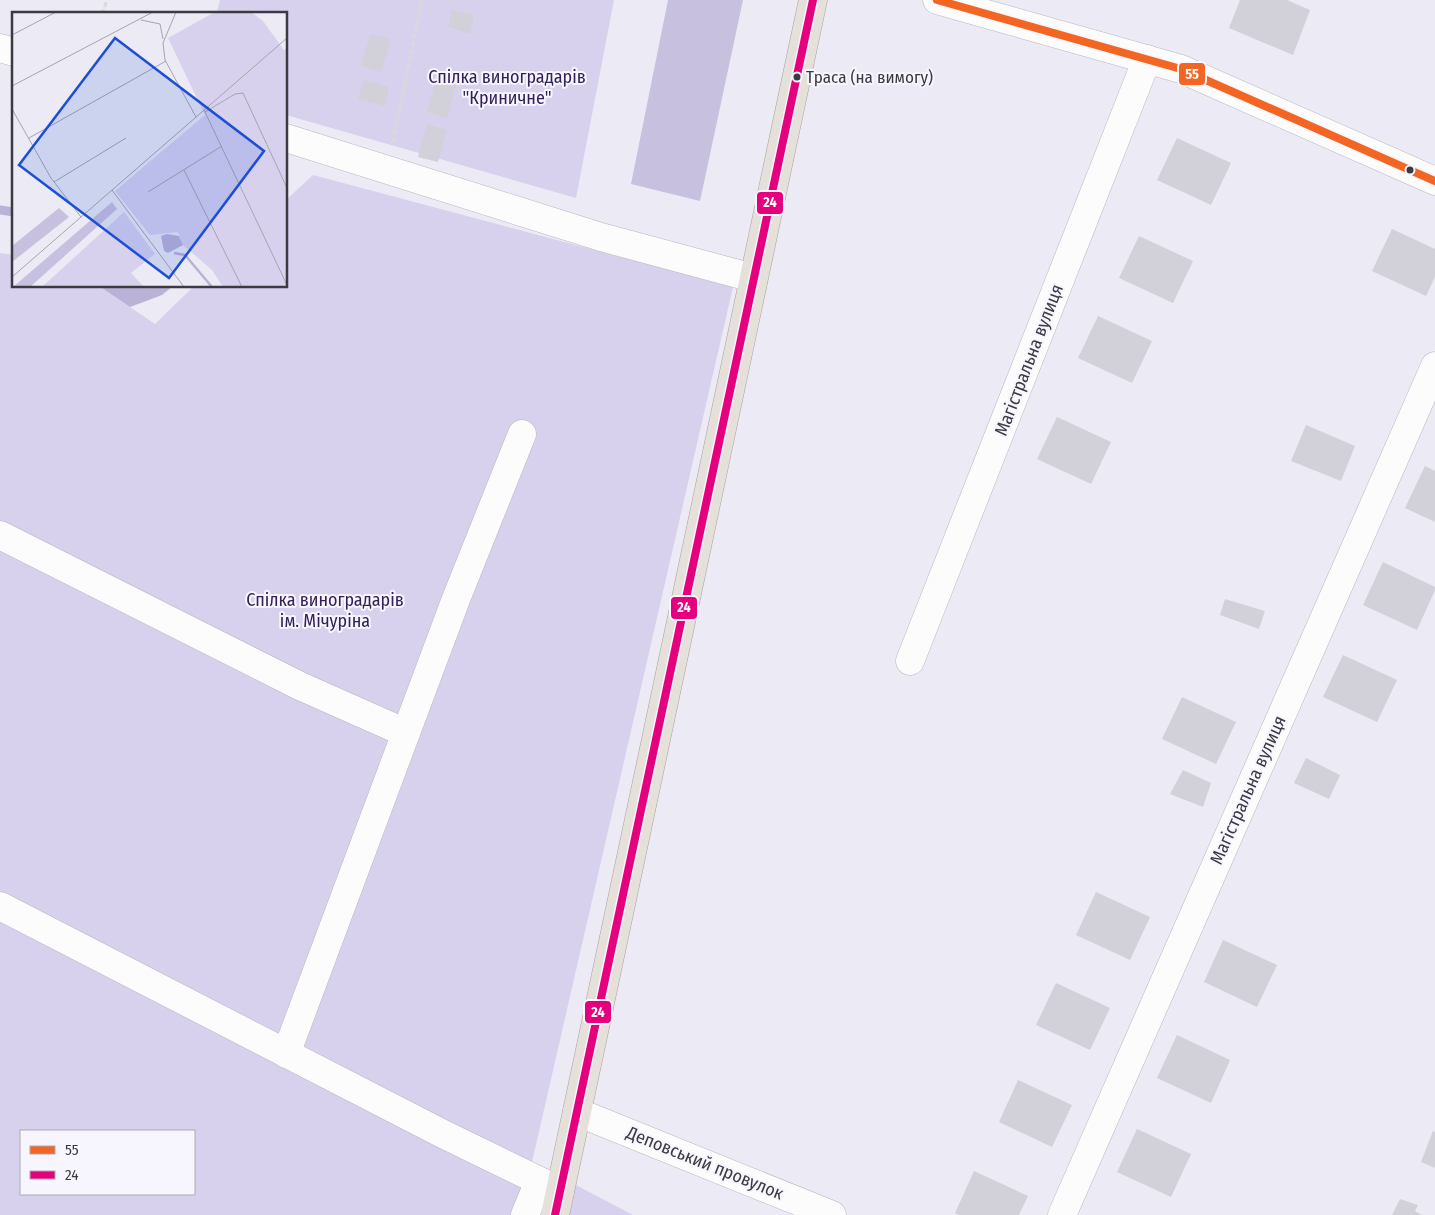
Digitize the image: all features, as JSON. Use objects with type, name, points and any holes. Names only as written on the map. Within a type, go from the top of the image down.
[{"type":"main road","points":[[551,1196],[577,1112],[813,0]]},
{"type":"street","points":[[937,0],[1181,69],[1435,182]]},
{"type":"street","name":"Магістральна вулиця","points":[[910,661],[1147,59]]},
{"type":"street","points":[[288,139],[601,237],[753,278]]},
{"type":"street","name":"Магістральна вулиця","points":[[1062,1215],[1435,366]]},
{"type":"street","points":[[286,1054],[456,599],[522,434]]},
{"type":"street","points":[[0,535],[300,686],[406,733]]},
{"type":"street","points":[[0,906],[443,1134],[551,1196],[525,1215]]},
{"type":"street","name":"Деповський провулок","points":[[577,1112],[832,1215]]},
{"type":"path","points":[[103,12],[108,0]]},
{"type":"path","points":[[388,170],[422,0]]},
{"type":"green space","name":"Спілка виноградарів \"Криничне\"","points":[[220,0],[614,0],[576,198],[288,116],[288,12],[217,12]]},
{"type":"green space","name":"Спілка виноградарів ім. Мічуріна","points":[[313,175],[733,287],[532,1162],[633,1215],[0,1215],[0,253],[12,255],[12,288],[102,288],[155,324],[192,288],[288,288],[288,198]]},
{"type":"shaded area","points":[[668,0],[743,0],[700,201],[631,184]]},
{"type":"shaded area","points":[[102,288],[171,288],[162,295],[130,307]]},
{"type":"building","points":[[1240,0],[1287,0],[1310,10],[1293,55],[1229,28]]},
{"type":"building","points":[[452,10],[474,15],[470,34],[448,27]]},
{"type":"building","points":[[370,34],[391,39],[381,72],[361,66]]},
{"type":"building","points":[[436,79],[456,85],[447,118],[427,112]]},
{"type":"building","points":[[363,80],[389,87],[385,106],[358,99]]},
{"type":"building","points":[[427,124],[447,130],[438,162],[418,157]]},
{"type":"building","points":[[1177,138],[1231,163],[1211,205],[1157,180]]},
{"type":"building","points":[[1392,229],[1435,249],[1435,277],[1426,296],[1372,271]]},
{"type":"building","points":[[1139,236],[1193,261],[1173,303],[1119,278]]},
{"type":"building","points":[[1098,316],[1152,341],[1132,383],[1078,358]]},
{"type":"building","points":[[1057,417],[1111,442],[1091,484],[1037,459]]},
{"type":"building","points":[[1306,425],[1355,446],[1341,481],[1291,461]]},
{"type":"building","points":[[1425,466],[1435,471],[1435,522],[1405,508]]},
{"type":"building","points":[[1383,562],[1435,587],[1417,630],[1363,605]]},
{"type":"building","points":[[1225,599],[1265,611],[1259,629],[1220,615]]},
{"type":"building","points":[[1343,655],[1397,680],[1377,722],[1323,697]]},
{"type":"building","points":[[1182,697],[1236,722],[1216,764],[1162,739]]},
{"type":"building","points":[[1306,758],[1340,775],[1329,799],[1294,783]]},
{"type":"building","points":[[1183,770],[1211,783],[1203,807],[1170,794]]},
{"type":"building","points":[[1096,892],[1150,917],[1130,960],[1076,935]]},
{"type":"building","points":[[1223,940],[1277,965],[1257,1007],[1204,982]]},
{"type":"building","points":[[1056,983],[1110,1008],[1090,1050],[1036,1025]]},
{"type":"building","points":[[1177,1035],[1230,1060],[1211,1103],[1157,1078]]},
{"type":"building","points":[[1018,1080],[1072,1105],[1052,1147],[999,1122]]},
{"type":"building","points":[[1137,1129],[1191,1154],[1171,1197],[1117,1172]]},
{"type":"building","points":[[1433,1131],[1435,1132],[1435,1168],[1421,1162]]},
{"type":"building","points":[[974,1171],[1028,1196],[1019,1215],[959,1215],[955,1213]]},
{"type":"building","points":[[1400,1199],[1418,1205],[1415,1211],[1422,1215],[1392,1215]]},
{"type":"waterway","points":[[0,210],[12,212]]},
{"type":"transit line","name":"24","points":[[555,1215],[813,0]]},
{"type":"transit line","name":"55","points":[[937,0],[1181,69],[1435,181]]},
{"type":"place","name":"Траса (на вимогу)","points":[[797,77]]}]
